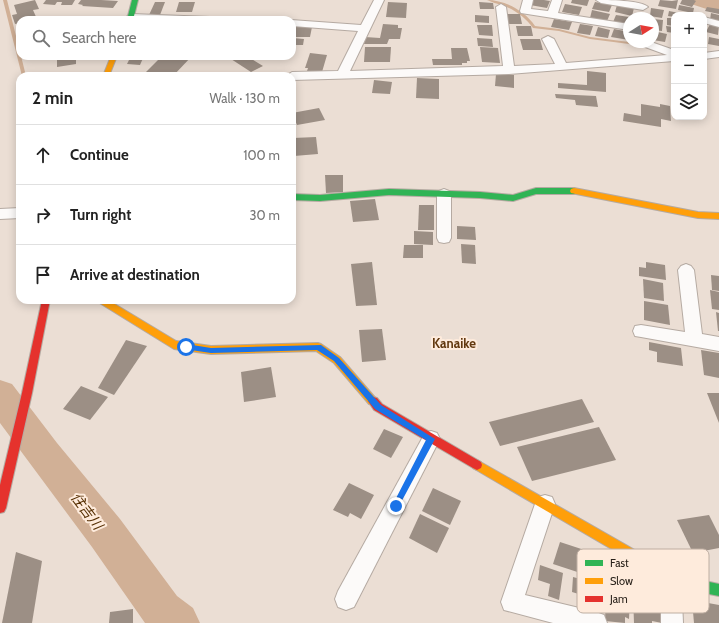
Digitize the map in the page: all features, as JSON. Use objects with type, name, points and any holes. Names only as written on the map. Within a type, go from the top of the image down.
[{"type":"street","points":[[131,16],[135,0]]},
{"type":"street","points":[[340,76],[345,69],[379,0]]},
{"type":"street","points":[[528,0],[525,11],[623,27]]},
{"type":"street","points":[[552,15],[557,0]]},
{"type":"street","points":[[601,0],[643,3]]},
{"type":"street","points":[[501,7],[509,70]]},
{"type":"street","points":[[707,21],[719,24]]},
{"type":"street","points":[[296,23],[364,28]]},
{"type":"street","points":[[548,39],[562,67]]},
{"type":"street","points":[[658,48],[671,53]]},
{"type":"street","points":[[707,54],[719,54]]},
{"type":"street","points":[[296,76],[340,76],[509,70],[671,58]]},
{"type":"street","points":[[108,72],[112,60]]},
{"type":"street","points":[[296,197],[320,198],[389,192],[514,198],[536,191],[580,191],[698,216],[719,216]]},
{"type":"street","points":[[444,194],[444,238]]},
{"type":"street","points":[[0,214],[16,213]]},
{"type":"street","points":[[686,270],[694,340]]},
{"type":"street","points":[[0,508],[3,485],[15,445],[27,394],[45,304]]},
{"type":"street","points":[[107,304],[174,345],[211,350],[318,347],[337,360],[378,407],[623,549]]},
{"type":"street","points":[[641,331],[719,344]]},
{"type":"street","points":[[346,599],[431,439]]},
{"type":"street","points":[[545,504],[512,602],[596,623]]},
{"type":"street","points":[[709,588],[719,590]]},
{"type":"street","points":[[672,613],[672,623]]},
{"type":"building","points":[[35,0],[39,9],[33,10],[36,16],[16,16],[15,24],[12,15],[17,14],[14,5]]},
{"type":"building","points":[[46,0],[75,0],[72,5],[61,5],[62,2],[57,2],[55,5],[43,4]]},
{"type":"building","points":[[81,0],[118,1],[113,8],[82,6],[83,5],[78,4]]},
{"type":"building","points":[[533,0],[550,1],[547,8],[530,5]]},
{"type":"building","points":[[572,0],[589,0],[587,6],[571,3]]},
{"type":"building","points":[[660,0],[678,0],[676,9],[658,6]]},
{"type":"building","points":[[682,0],[696,1],[692,7],[680,4]]},
{"type":"building","points":[[155,2],[165,2],[160,15],[149,15]]},
{"type":"building","points":[[179,2],[195,2],[192,12],[176,12]]},
{"type":"building","points":[[388,2],[407,3],[406,18],[386,17]]},
{"type":"building","points":[[479,2],[493,3],[494,9],[480,9]]},
{"type":"building","points":[[595,2],[612,5],[609,12],[592,9]]},
{"type":"building","points":[[565,4],[582,7],[579,15],[562,12]]},
{"type":"building","points":[[617,5],[634,8],[633,12],[623,12],[623,14],[615,12]]},
{"type":"building","points":[[679,5],[694,8],[693,12],[678,10]]},
{"type":"building","points":[[707,7],[719,9],[719,14],[705,11]]},
{"type":"building","points":[[651,8],[664,10],[662,18],[659,18],[659,12],[650,12]]},
{"type":"building","points":[[592,10],[610,14],[607,21],[590,18]]},
{"type":"building","points":[[669,11],[674,12],[671,12],[671,16],[668,16]]},
{"type":"building","points":[[711,13],[719,15],[719,22],[710,20]]},
{"type":"building","points":[[506,14],[520,14],[522,24],[508,24]]},
{"type":"building","points":[[475,15],[489,16],[489,23],[475,22]]},
{"type":"building","points":[[616,15],[623,16],[623,24],[613,22]]},
{"type":"building","points":[[667,18],[671,18],[671,26],[667,25]]},
{"type":"building","points":[[554,19],[572,22],[569,30],[551,27]]},
{"type":"building","points":[[659,20],[663,20],[662,31],[659,31]]},
{"type":"building","points":[[383,24],[398,25],[398,28],[402,28],[400,39],[389,39],[387,44],[364,44],[365,37],[380,38]]},
{"type":"building","points":[[580,24],[593,26],[590,35],[577,33]]},
{"type":"building","points":[[710,24],[719,26],[718,35],[707,32]]},
{"type":"building","points":[[477,25],[492,25],[493,36],[479,35]]},
{"type":"building","points":[[296,26],[312,27],[310,37],[296,37]]},
{"type":"building","points":[[516,26],[531,26],[533,36],[518,36]]},
{"type":"building","points":[[666,26],[671,27],[671,33],[667,32]]},
{"type":"building","points":[[598,27],[610,30],[608,38],[595,36]]},
{"type":"building","points":[[614,29],[623,31],[623,39],[611,37]]},
{"type":"building","points":[[659,32],[667,34],[665,42],[659,41]]},
{"type":"building","points":[[709,37],[719,39],[719,46],[708,44]]},
{"type":"building","points":[[296,38],[304,39],[303,45],[296,45]]},
{"type":"building","points":[[477,38],[492,39],[493,47],[478,46]]},
{"type":"building","points":[[520,39],[540,39],[543,50],[523,50]]},
{"type":"building","points":[[365,47],[391,47],[390,62],[364,62]]},
{"type":"building","points":[[480,47],[498,48],[500,63],[482,62]]},
{"type":"building","points":[[451,48],[467,48],[470,61],[467,61],[467,63],[462,63],[462,65],[433,65],[432,59],[452,59]]},
{"type":"building","points":[[310,53],[327,55],[322,72],[307,71],[308,68],[305,68]]},
{"type":"building","points":[[57,60],[76,60],[76,64],[57,67]]},
{"type":"building","points":[[129,60],[142,60],[140,65],[127,64]]},
{"type":"building","points":[[158,60],[188,60],[177,72],[146,72]]},
{"type":"building","points":[[233,60],[253,60],[263,66],[251,72]]},
{"type":"building","points":[[587,71],[606,73],[606,92],[558,88],[558,83],[587,85]]},
{"type":"building","points":[[496,74],[514,75],[514,88],[495,86]]},
{"type":"building","points":[[417,78],[439,79],[439,99],[416,98]]},
{"type":"building","points":[[374,80],[392,82],[390,94],[372,93]]},
{"type":"building","points":[[555,94],[596,96],[598,107],[576,105],[575,100],[556,98]]},
{"type":"building","points":[[641,104],[660,107],[660,104],[670,106],[671,121],[661,119],[661,127],[623,121],[624,113],[641,116]]},
{"type":"building","points":[[319,108],[325,120],[297,125],[296,112]]},
{"type":"building","points":[[316,137],[318,154],[296,156],[296,138]]},
{"type":"building","points":[[325,175],[343,175],[343,192],[326,193]]},
{"type":"building","points":[[375,199],[379,220],[353,222],[350,201]]},
{"type":"building","points":[[419,205],[434,205],[434,230],[418,230]]},
{"type":"building","points":[[457,226],[475,227],[476,240],[457,239]]},
{"type":"building","points":[[414,231],[433,232],[433,245],[414,244]]},
{"type":"building","points":[[461,244],[475,245],[476,264],[462,263]]},
{"type":"building","points":[[404,245],[423,245],[423,258],[403,258]]},
{"type":"building","points":[[372,262],[377,305],[356,306],[351,264]]},
{"type":"building","points":[[646,262],[665,265],[666,280],[639,276],[639,267],[646,268]]},
{"type":"building","points":[[711,275],[719,276],[719,291],[712,290]]},
{"type":"building","points":[[643,279],[663,283],[664,301],[644,298]]},
{"type":"building","points":[[710,290],[719,292],[719,310],[712,309]]},
{"type":"building","points":[[644,301],[668,305],[670,325],[644,320]]},
{"type":"building","points":[[716,312],[719,313],[719,331],[718,331]]},
{"type":"building","points":[[382,329],[386,360],[362,362],[359,330]]},
{"type":"building","points":[[126,340],[147,346],[114,395],[98,388]]},
{"type":"building","points":[[649,342],[681,348],[683,366],[657,362],[657,352],[649,350]]},
{"type":"building","points":[[701,350],[719,353],[719,378],[704,375]]},
{"type":"building","points":[[271,367],[276,397],[244,402],[241,372]]},
{"type":"building","points":[[81,386],[108,397],[90,420],[63,409]]},
{"type":"building","points":[[707,393],[719,393],[719,423]]},
{"type":"building","points":[[582,399],[594,422],[500,446],[489,422]]},
{"type":"building","points":[[599,427],[616,460],[532,481],[517,447]]},
{"type":"building","points":[[384,429],[403,437],[391,458],[373,449]]},
{"type":"building","points":[[349,483],[374,495],[361,519],[350,513],[348,517],[333,510]]},
{"type":"building","points":[[433,488],[461,501],[450,525],[422,511]]},
{"type":"building","points":[[420,514],[449,528],[437,553],[409,538]]},
{"type":"building","points":[[709,515],[719,535],[719,548],[709,550],[691,549],[677,520]]},
{"type":"building","points":[[560,542],[581,549],[577,549],[577,572],[553,564]]},
{"type":"building","points":[[16,552],[42,561],[32,623],[2,623]]},
{"type":"building","points":[[540,565],[563,573],[559,600],[548,596],[550,584],[538,580]]},
{"type":"building","points":[[573,577],[577,578],[577,594],[572,592]]},
{"type":"building","points":[[709,603],[719,605],[719,623],[694,623],[693,613],[709,613]]},
{"type":"building","points":[[133,609],[133,623],[109,623],[110,612]]},
{"type":"building","points":[[605,613],[629,613],[629,619],[625,617],[625,623],[605,621]]},
{"type":"building","points":[[634,613],[661,613],[662,623],[652,621],[652,623],[634,623]]},
{"type":"waterway","points":[[5,0],[16,44]]},
{"type":"waterway","points":[[489,0],[514,9],[526,17],[534,27],[559,30],[590,38],[623,42]]},
{"type":"waterway","points":[[698,0],[719,7]]},
{"type":"waterway","points":[[20,60],[23,72]]},
{"type":"waterway","name":"住吉川","points":[[0,395],[44,455],[106,533],[162,611],[178,623]]},
{"type":"traffic: fast","points":[[131,16],[135,0]]},
{"type":"traffic: fast","points":[[296,197],[320,198],[389,192],[480,195],[513,198],[536,191],[574,191]]},
{"type":"traffic: fast","points":[[709,588],[719,590]]},
{"type":"traffic: slow","points":[[108,72],[112,60]]},
{"type":"traffic: slow","points":[[574,191],[698,215],[719,216]]},
{"type":"traffic: slow","points":[[107,304],[174,345],[211,350],[318,347],[337,360],[373,401]]},
{"type":"traffic: slow","points":[[477,465],[622,549]]},
{"type":"traffic: jam","points":[[0,508],[27,393],[45,304]]},
{"type":"traffic: jam","points":[[373,401],[378,407],[477,465]]},
{"type":"district","name":"Kanaike","points":[[454,343]]},
{"type":"route","points":[[186,347],[211,350],[318,347],[337,360],[378,407],[431,439],[396,506]]}]
